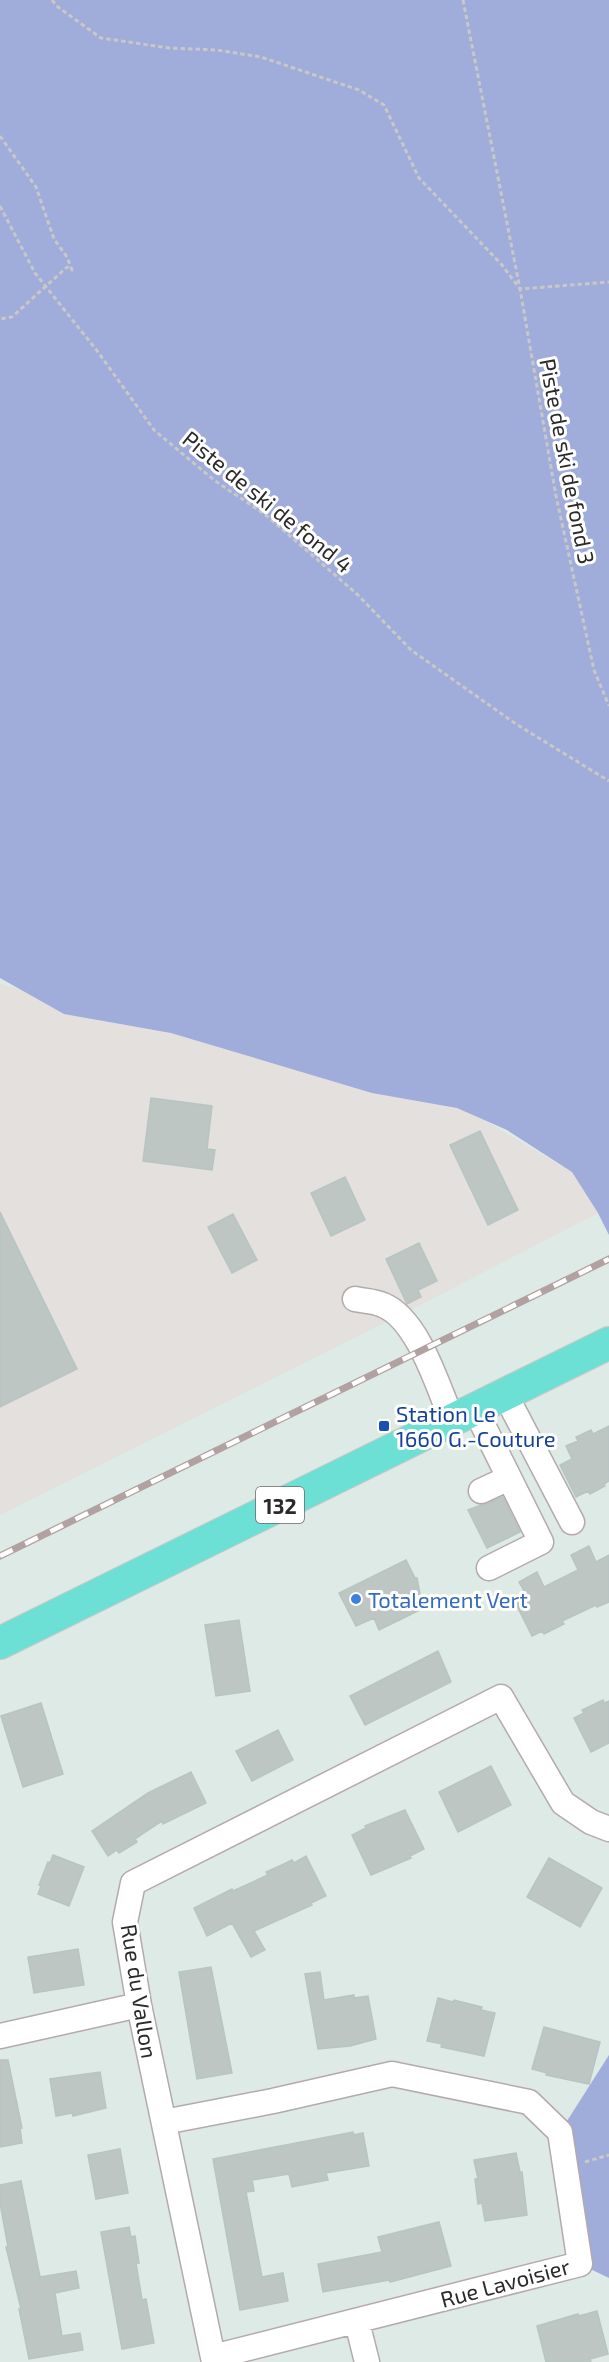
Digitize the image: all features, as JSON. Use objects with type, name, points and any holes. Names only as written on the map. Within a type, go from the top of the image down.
[{"type":"main road","name":"132","points":[[0,1643],[609,1343]]},
{"type":"street","points":[[355,1299],[383,1305],[405,1320],[464,1415],[509,1478],[541,1542],[489,1568]]},
{"type":"street","points":[[505,1394],[572,1522]]},
{"type":"street","points":[[481,1491],[509,1478]]},
{"type":"street","name":"Rue du Vallon","points":[[214,2359],[139,2005],[125,1922],[133,1883],[501,1697],[563,1803],[591,1822],[609,1829]]},
{"type":"street","points":[[0,2036],[139,2005]]},
{"type":"street","name":"Rue Lavoisier","points":[[164,2122],[273,2101],[392,2074],[529,2102],[560,2133],[580,2264],[214,2359]]},
{"type":"street","points":[[357,2322],[367,2362]]},
{"type":"path","name":"Piste de ski de fond 3","points":[[52,0],[58,7],[101,38],[131,44],[217,50],[261,57],[358,90],[384,105],[419,178],[487,248],[520,289]]},
{"type":"path","name":"Piste de ski de fond 3","points":[[463,0],[520,289],[556,496],[594,670],[609,706]]},
{"type":"path","points":[[0,136],[36,187],[54,239],[67,257],[72,270],[67,267],[12,317],[0,319]]},
{"type":"path","name":"Piste de ski de fond 4","points":[[0,206],[35,273],[98,352],[154,430],[214,480],[267,516],[358,595],[411,650],[516,724],[609,781]]},
{"type":"path","points":[[520,289],[609,282]]},
{"type":"shaded area","points":[[0,0],[609,0],[609,1235],[572,1172],[507,1130],[457,1108],[372,1093],[171,1033],[64,1014],[0,978]]},
{"type":"shaded area","points":[[0,984],[457,1108],[489,1123],[572,1172],[598,1213],[430,1300],[0,1515]]},
{"type":"shaded area","points":[[609,2055],[609,2278],[580,2264],[560,2132]]},
{"type":"building","points":[[151,1098],[212,1106],[207,1149],[215,1150],[212,1170],[143,1161]]},
{"type":"building","points":[[480,1131],[518,1210],[488,1225],[450,1145]]},
{"type":"building","points":[[345,1177],[365,1220],[331,1236],[311,1193]]},
{"type":"building","points":[[0,1212],[77,1369],[0,1407]]},
{"type":"building","points":[[233,1214],[257,1260],[232,1273],[208,1227]]},
{"type":"building","points":[[419,1243],[437,1281],[418,1290],[421,1297],[407,1304],[386,1259]]},
{"type":"building","points":[[609,1426],[609,1481],[604,1484],[605,1486],[590,1494],[588,1491],[576,1497],[560,1465],[572,1459],[566,1446],[578,1441],[576,1437],[591,1430],[593,1434]]},
{"type":"building","points":[[503,1497],[520,1532],[487,1548],[468,1510]]},
{"type":"building","points":[[589,1546],[596,1562],[609,1555],[609,1602],[597,1607],[596,1605],[562,1621],[564,1624],[544,1634],[542,1631],[532,1636],[515,1602],[527,1596],[519,1582],[537,1572],[544,1587],[578,1570],[571,1555]]},
{"type":"building","points":[[406,1560],[417,1578],[420,1594],[411,1596],[418,1611],[379,1630],[374,1618],[356,1626],[339,1593]]},
{"type":"building","points":[[239,1620],[250,1691],[216,1696],[205,1625]]},
{"type":"building","points":[[438,1651],[451,1682],[365,1725],[350,1696]]},
{"type":"building","points":[[603,1700],[604,1703],[609,1701],[609,1743],[591,1752],[574,1718],[584,1713],[582,1710]]},
{"type":"building","points":[[41,1703],[63,1774],[23,1787],[1,1716]]},
{"type":"building","points":[[278,1730],[293,1760],[252,1781],[236,1751]]},
{"type":"building","points":[[491,1766],[511,1805],[458,1832],[439,1792]]},
{"type":"building","points":[[191,1772],[206,1803],[163,1824],[162,1821],[135,1839],[137,1842],[119,1853],[117,1850],[108,1856],[92,1831],[148,1793]]},
{"type":"building","points":[[405,1810],[424,1849],[410,1856],[411,1858],[371,1875],[352,1835],[366,1828],[365,1826]]},
{"type":"building","points":[[53,1855],[84,1867],[69,1906],[38,1894],[41,1886],[39,1885]]},
{"type":"building","points":[[306,1856],[326,1896],[311,1903],[312,1905],[254,1931],[265,1950],[251,1957],[232,1923],[207,1936],[194,1908],[232,1889],[233,1891],[268,1875],[266,1872],[292,1860],[294,1863]]},
{"type":"building","points":[[549,1858],[602,1888],[580,1927],[527,1897]]},
{"type":"building","points":[[78,1949],[84,1985],[34,1993],[28,1957]]},
{"type":"building","points":[[211,1967],[232,2073],[197,2079],[179,1972]]},
{"type":"building","points":[[320,1972],[324,2000],[354,1995],[354,1998],[368,1996],[376,2039],[350,2046],[318,2049],[305,1974]]},
{"type":"building","points":[[438,1998],[482,2007],[481,2010],[495,2013],[484,2056],[441,2047],[442,2044],[427,2041]]},
{"type":"building","points":[[544,2027],[600,2042],[589,2084],[546,2075],[547,2073],[532,2069]]},
{"type":"building","points":[[0,2060],[8,2060],[22,2128],[20,2128],[22,2143],[0,2147]]},
{"type":"building","points":[[100,2072],[106,2108],[73,2116],[72,2113],[56,2116],[50,2079]]},
{"type":"building","points":[[353,2132],[354,2135],[363,2133],[369,2166],[326,2173],[328,2180],[292,2187],[289,2174],[252,2180],[254,2191],[246,2192],[262,2277],[283,2273],[288,2301],[240,2310],[213,2159]]},
{"type":"building","points":[[120,2149],[128,2193],[96,2199],[88,2155]]},
{"type":"building","points":[[516,2153],[520,2172],[522,2172],[527,2215],[485,2221],[482,2203],[478,2204],[475,2179],[478,2179],[474,2160]]},
{"type":"building","points":[[21,2181],[40,2277],[76,2271],[79,2288],[55,2293],[62,2336],[80,2333],[83,2350],[29,2359],[19,2309],[21,2309],[6,2247],[8,2247],[0,2203],[0,2185]]},
{"type":"building","points":[[439,2222],[451,2266],[390,2282],[389,2280],[323,2292],[318,2264],[382,2252],[378,2237]]},
{"type":"building","points":[[129,2227],[131,2237],[135,2236],[139,2263],[136,2263],[142,2300],[146,2299],[154,2343],[122,2349],[101,2232]]},
{"type":"building","points":[[597,2311],[608,2354],[590,2359],[591,2362],[546,2362],[537,2326]]},
{"type":"railway","points":[[0,1556],[609,1259]]},
{"type":"place","name":"Station Le 1660 G.-Couture","points":[[384,1426]]},
{"type":"place","name":"Totalement Vert","points":[[356,1599]]}]
